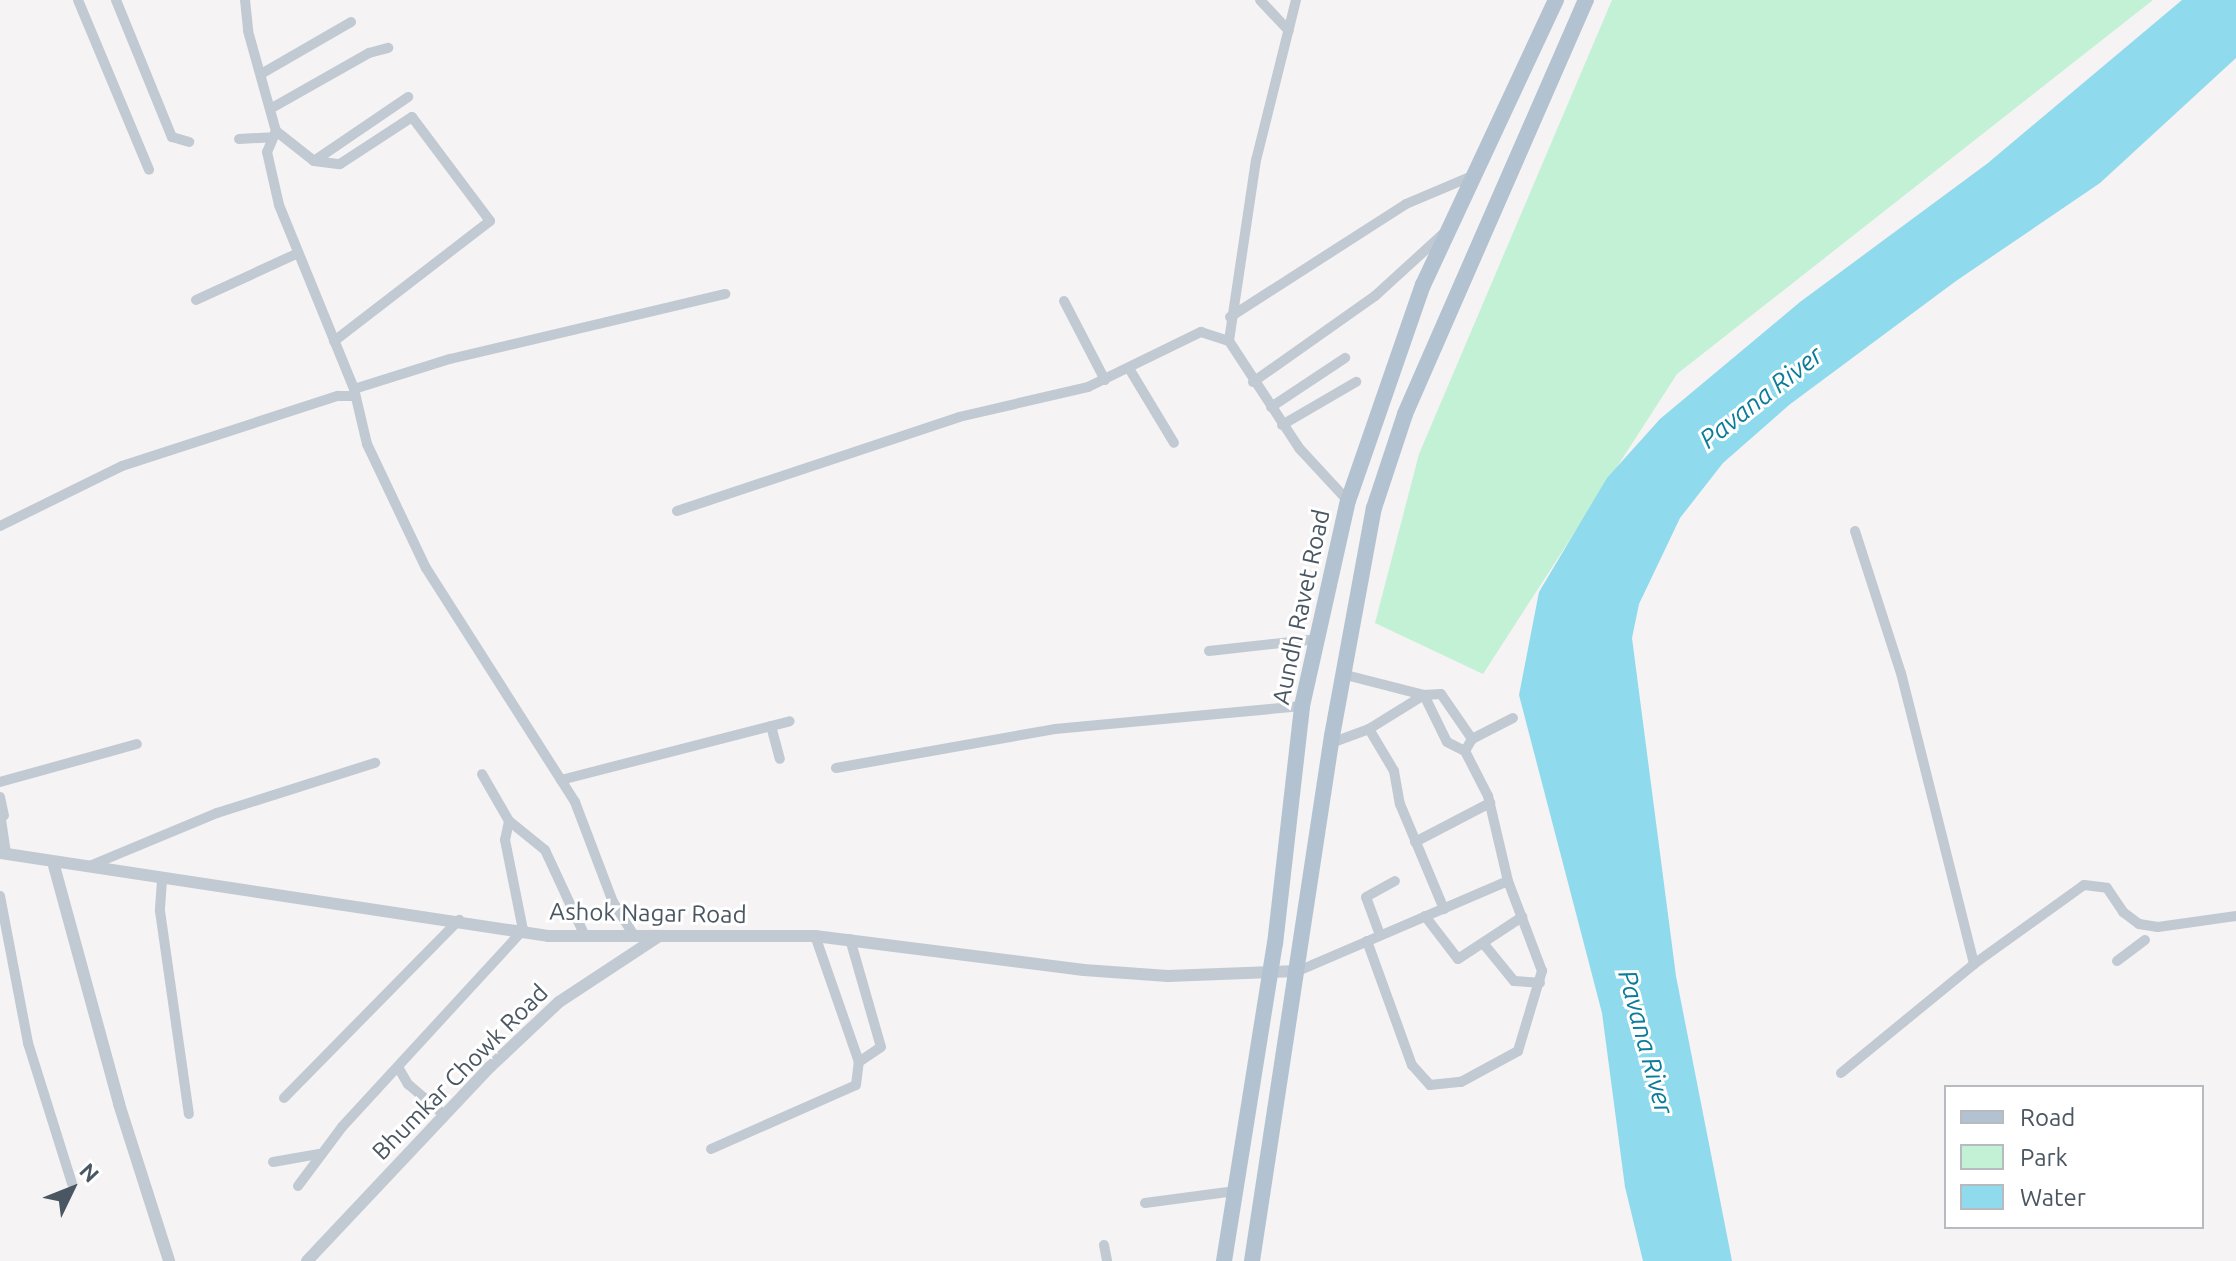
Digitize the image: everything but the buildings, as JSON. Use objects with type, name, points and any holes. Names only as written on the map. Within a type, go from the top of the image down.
[{"type":"main road","name":"Aundh Ravet Road","points":[[1224,1261],[1271,971],[1302,706],[1348,501],[1423,285],[1470,177],[1556,0]]},
{"type":"main road","name":"Aundh Ravet Road","points":[[1252,1261],[1331,743],[1367,537],[1395,443],[1586,0]]},
{"type":"street","points":[[78,0],[149,170]]},
{"type":"street","points":[[116,0],[172,137],[189,142]]},
{"type":"street","points":[[245,0],[274,134],[267,152],[270,165],[298,253],[354,392],[367,444],[426,568],[561,780],[596,851],[613,902],[634,936]]},
{"type":"street","points":[[1260,0],[1289,31]]},
{"type":"street","points":[[1296,0],[1256,160],[1230,317],[1229,341],[1282,425],[1348,501]]},
{"type":"street","points":[[261,74],[351,22]]},
{"type":"street","points":[[270,109],[369,53],[388,48]]},
{"type":"street","points":[[314,161],[408,97]]},
{"type":"street","points":[[239,139],[274,134],[314,161],[340,164],[356,158],[412,117],[490,221],[334,341]]},
{"type":"street","points":[[1230,317],[1406,204],[1470,177]]},
{"type":"street","points":[[1253,382],[1375,296],[1448,230]]},
{"type":"street","points":[[196,300],[298,253]]},
{"type":"street","points":[[0,526],[122,466],[450,359],[725,294]]},
{"type":"street","points":[[1064,301],[1105,380]]},
{"type":"street","points":[[677,511],[959,417],[1105,380],[1201,332],[1229,341]]},
{"type":"street","points":[[1271,407],[1345,358]]},
{"type":"street","points":[[1130,370],[1174,443]]},
{"type":"street","points":[[1282,425],[1356,382]]},
{"type":"street","points":[[1855,531],[1901,673],[1974,964]]},
{"type":"street","points":[[1209,651],[1318,639]]},
{"type":"street","points":[[1342,674],[1424,695],[1446,697],[1472,739]]},
{"type":"street","points":[[1331,743],[1369,729],[1424,695]]},
{"type":"street","points":[[1367,941],[1412,1065],[1430,1085],[1461,1082],[1518,1051],[1542,971],[1508,881],[1490,803],[1465,751],[1447,742],[1424,695]]},
{"type":"street","points":[[836,768],[1055,729],[1302,706]]},
{"type":"street","points":[[1465,751],[1472,739],[1513,718]]},
{"type":"street","points":[[561,780],[790,721]]},
{"type":"street","points":[[771,726],[780,759]]},
{"type":"street","points":[[1369,729],[1394,771],[1415,842],[1444,909]]},
{"type":"street","points":[[0,782],[137,744]]},
{"type":"street","points":[[87,867],[217,813],[375,763]]},
{"type":"street","points":[[482,774],[509,821],[545,850],[585,936]]},
{"type":"street","points":[[0,797],[3,853]]},
{"type":"street","points":[[1415,842],[1490,803]]},
{"type":"street","points":[[298,1186],[319,1154],[523,930],[505,840],[509,821]]},
{"type":"street","name":"Ashok Nagar Road","points":[[3,853],[345,908],[461,919],[523,930],[585,936],[815,936],[1084,970],[1168,976],[1298,971]]},
{"type":"street","points":[[53,862],[119,1104],[169,1261]]},
{"type":"street","points":[[162,880],[160,911],[189,1114]]},
{"type":"street","points":[[1380,935],[1367,893],[1395,881]]},
{"type":"street","points":[[1298,971],[1508,881]]},
{"type":"street","points":[[1841,1073],[1974,964],[2084,885],[2107,888],[2123,912],[2139,924],[2158,927],[2236,916]]},
{"type":"street","points":[[0,896],[28,1043],[72,1183]]},
{"type":"street","points":[[1425,916],[1454,958],[1522,917]]},
{"type":"street","points":[[284,1098],[461,919]]},
{"type":"street","name":"Bhumkar Chowk Road","points":[[307,1261],[444,1115],[559,1002],[661,935]]},
{"type":"street","points":[[711,1149],[847,1093],[859,1079],[859,1062],[815,936]]},
{"type":"street","points":[[850,939],[881,1047],[859,1062]]},
{"type":"street","points":[[2117,961],[2145,940]]},
{"type":"street","points":[[1483,943],[1514,981],[1540,983]]},
{"type":"street","points":[[398,1067],[408,1084],[444,1115]]},
{"type":"street","points":[[273,1162],[319,1154]]},
{"type":"street","points":[[1145,1203],[1235,1191]]},
{"type":"street","points":[[1104,1245],[1107,1261]]},
{"type":"green space","points":[[1612,0],[2153,0],[1677,374],[1483,674],[1375,623],[1419,454]]},
{"type":"water","name":"Pavana River","points":[[2182,0],[2236,0],[2236,58],[2100,183],[1956,281],[1789,405],[1723,463],[1680,518],[1639,604],[1632,638],[1676,976],[1732,1261],[1643,1261],[1625,1187],[1602,1013],[1519,695],[1539,592],[1607,478],[1660,419],[1800,302],[1988,163]]}]
